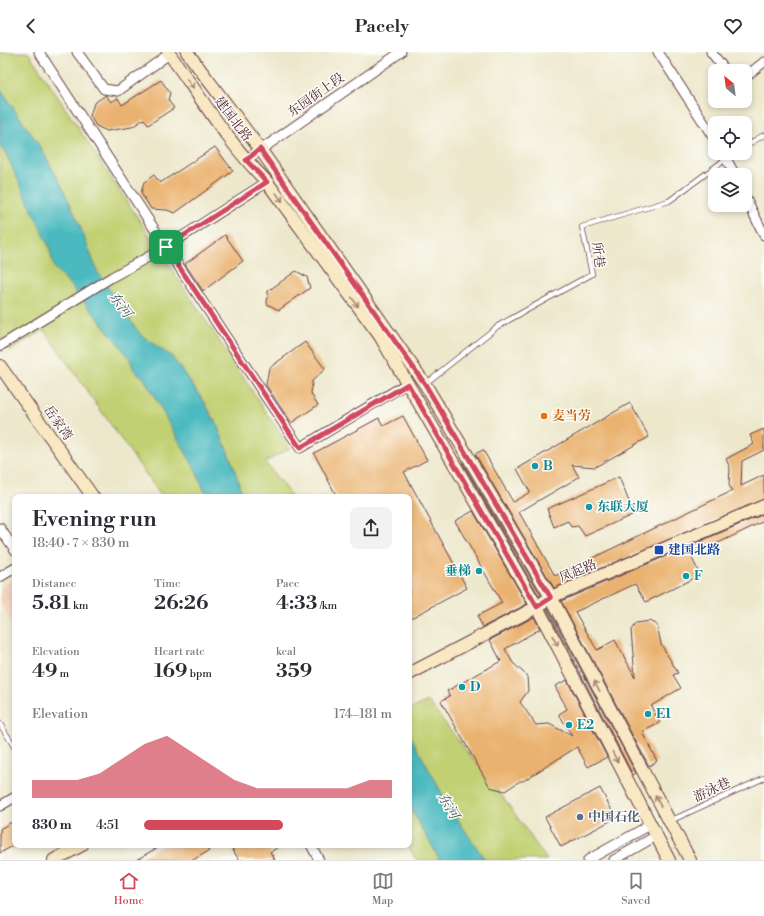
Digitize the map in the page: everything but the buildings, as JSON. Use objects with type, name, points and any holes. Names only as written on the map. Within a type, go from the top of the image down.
[{"type":"main road","name":"建国北路","points":[[187,52],[260,149],[425,384],[551,598],[690,860]]},
{"type":"main road","name":"建国北路","points":[[168,53],[212,116],[246,160],[267,182],[380,336],[537,607],[669,860]]},
{"type":"main road","name":"岳家湾","points":[[0,366],[91,494]]},
{"type":"main road","name":"凤起路","points":[[412,672],[537,607],[551,598],[764,506]]},
{"type":"main road","points":[[54,860],[75,848]]},
{"type":"street","points":[[39,52],[166,247],[300,448],[408,384]]},
{"type":"street","points":[[77,52],[104,89],[118,91],[168,53]]},
{"type":"street","name":"东园街上段","points":[[246,160],[401,52]]},
{"type":"street","points":[[658,52],[708,129]]},
{"type":"street","points":[[711,52],[720,64]]},
{"type":"street","points":[[752,71],[764,62]]},
{"type":"street","points":[[0,346],[112,277],[166,247],[267,182]]},
{"type":"street","points":[[752,207],[761,222],[764,235]]},
{"type":"street","points":[[0,528],[12,546]]},
{"type":"street","points":[[0,577],[12,570]]},
{"type":"street","points":[[0,806],[12,799]]},
{"type":"street","points":[[588,860],[650,825]]},
{"type":"street","points":[[614,860],[656,836]]},
{"type":"street","points":[[313,848],[320,860]]},
{"type":"lane","points":[[752,142],[764,135]]},
{"type":"lane","name":"所巷","points":[[425,384],[498,326],[592,274],[582,227],[669,201],[722,160]]},
{"type":"lane","points":[[0,724],[12,743]]},
{"type":"lane","name":"游泳巷","points":[[669,821],[764,778]]},
{"type":"shaded area","points":[[12,580],[12,624],[0,602],[0,588]]},
{"type":"green space","points":[[0,52],[28,52],[290,448],[265,462],[290,494],[160,494],[44,330],[10,351],[0,338]]},
{"type":"green space","points":[[428,701],[505,800],[547,860],[416,860],[410,848],[412,848],[412,709]]},
{"type":"water","name":"东河","points":[[0,89],[41,148],[61,184],[77,219],[98,273],[140,334],[172,357],[204,401],[217,425],[234,467],[242,494],[206,494],[195,469],[143,377],[134,370],[129,357],[73,288],[54,268],[49,247],[6,154],[0,146]]},
{"type":"water","name":"东河","points":[[412,738],[450,808],[485,860],[440,860],[412,811]]},
{"type":"place","name":"麦当劳","points":[[544,416]]},
{"type":"place","name":"B","points":[[535,466]]},
{"type":"place","name":"东联大厦","points":[[589,507]]},
{"type":"place","name":"建国北路","points":[[659,550]]},
{"type":"place","name":"垂梯","points":[[479,571]]},
{"type":"place","name":"F","points":[[686,576]]},
{"type":"place","name":"D","points":[[462,687]]},
{"type":"place","name":"E1","points":[[648,714]]},
{"type":"place","name":"E2","points":[[569,725]]},
{"type":"place","name":"中国石化","points":[[580,817]]},
{"type":"route","points":[[260,149],[425,384],[551,598],[537,607],[408,384],[300,448],[166,247],[267,182],[246,160],[260,149]]}]
